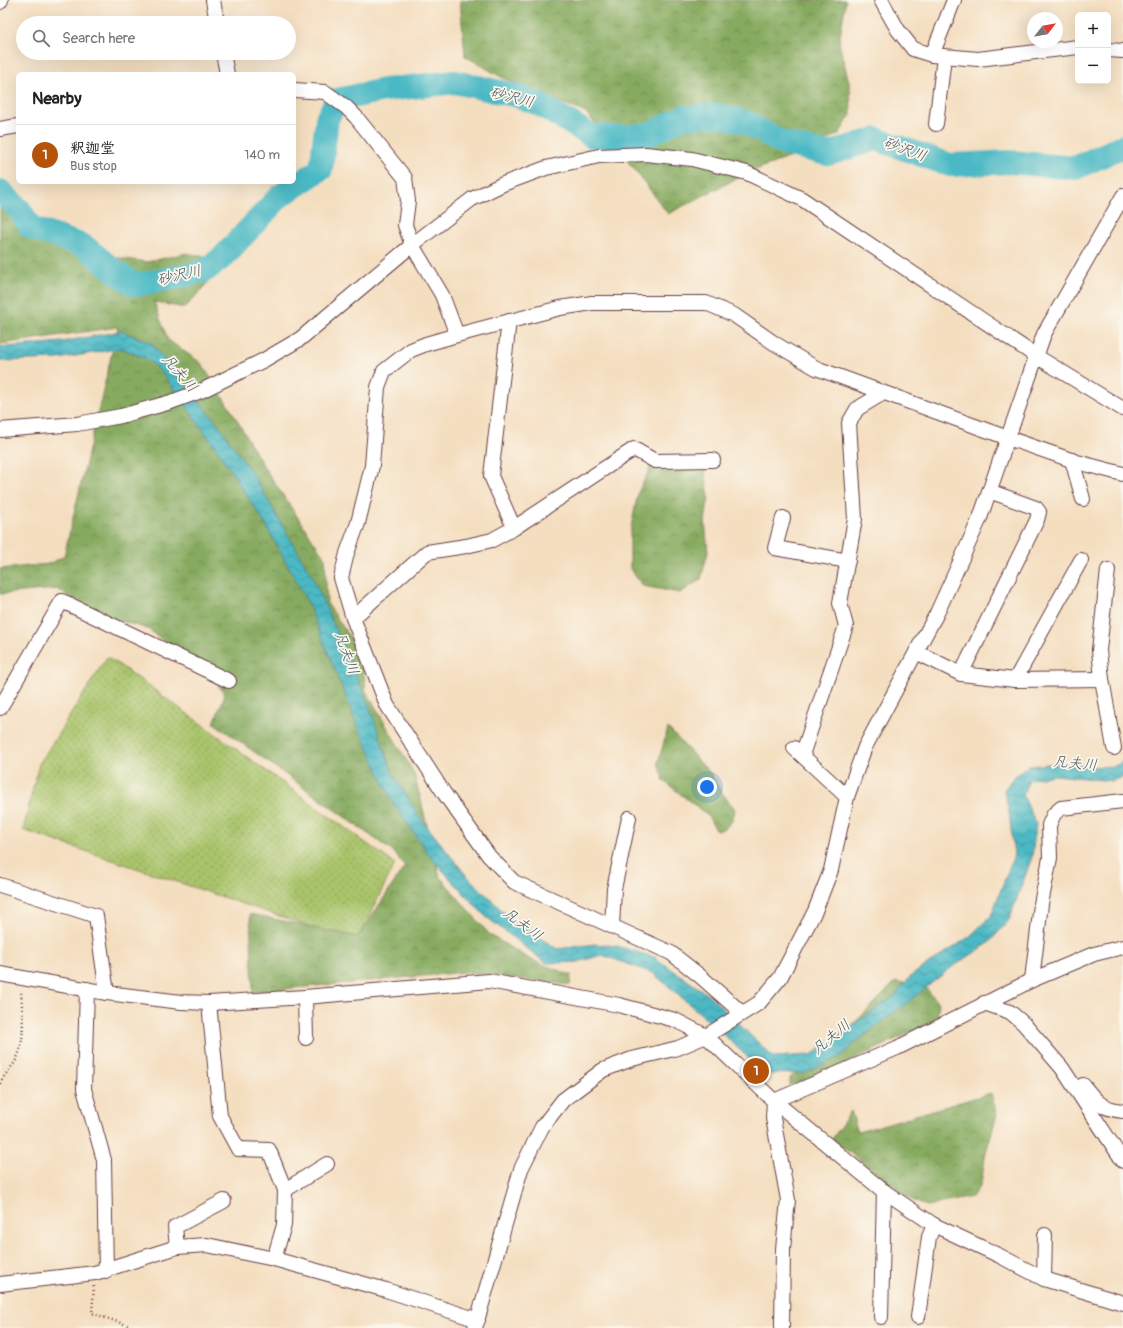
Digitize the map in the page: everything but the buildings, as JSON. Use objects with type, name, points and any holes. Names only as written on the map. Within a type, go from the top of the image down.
[{"type":"street","points":[[213,0],[216,16]]},
{"type":"street","points":[[881,0],[898,30],[913,49],[938,56],[978,59],[1075,47]]},
{"type":"street","points":[[936,124],[938,56],[954,0]]},
{"type":"street","points":[[1111,50],[1123,51]]},
{"type":"street","points":[[224,60],[227,72]]},
{"type":"street","points":[[296,90],[325,92],[346,107],[356,117],[405,178],[408,201],[405,225],[412,245],[442,294],[457,335]]},
{"type":"street","points":[[0,129],[16,126]]},
{"type":"street","points":[[0,430],[77,424],[121,416],[171,402],[201,391],[264,360],[300,339],[412,245],[472,199],[503,184],[546,168],[599,156],[646,154],[692,159],[747,173],[802,199],[1036,356],[1123,408]]},
{"type":"street","points":[[0,1284],[100,1272],[177,1247],[206,1245],[274,1259],[386,1290],[477,1324],[521,1169],[542,1127],[563,1100],[603,1070],[632,1059],[678,1048],[706,1036],[759,1003],[780,978],[815,911],[831,870],[847,797],[865,747],[937,613],[980,518],[1044,334],[1123,196]]},
{"type":"street","points":[[742,1013],[671,953],[514,882],[489,856],[444,793],[388,705],[353,618],[341,578],[347,553],[358,523],[372,466],[378,386],[384,372],[411,350],[426,344],[560,308],[592,303],[706,303],[734,315],[774,343],[816,368],[1008,438],[1072,460],[1123,474]]},
{"type":"street","points":[[509,321],[491,476],[514,528]]},
{"type":"street","points":[[847,797],[798,751],[846,626],[840,604],[855,519],[849,423],[857,409],[884,393]]},
{"type":"street","points":[[353,618],[427,552],[492,540],[514,528],[634,449],[655,461],[713,460]]},
{"type":"street","points":[[1072,460],[1083,500]]},
{"type":"street","points":[[962,674],[1037,520],[1039,512],[1036,508],[989,491]]},
{"type":"street","points":[[783,518],[775,548],[848,561]]},
{"type":"street","points":[[1015,680],[1081,560]]},
{"type":"street","points":[[1108,570],[1099,650],[1102,679],[1114,748]]},
{"type":"street","points":[[0,708],[62,601],[229,681]]},
{"type":"street","points":[[916,652],[962,674],[1015,680],[1102,679]]},
{"type":"street","points":[[1032,980],[1041,904],[1050,858],[1049,825],[1054,814],[1061,808],[1123,801]]},
{"type":"street","points":[[612,926],[614,889],[629,818]]},
{"type":"street","points":[[0,885],[96,916],[107,993]]},
{"type":"street","points":[[774,1101],[897,1048],[1032,980],[1094,954],[1123,947]]},
{"type":"street","points":[[0,974],[107,993],[209,1004],[489,981],[619,1005],[675,1020],[706,1036],[774,1101],[884,1191],[934,1225],[1000,1256],[1044,1279],[1123,1303]]},
{"type":"street","points":[[87,990],[84,1089],[104,1160],[100,1272]]},
{"type":"street","points":[[305,997],[306,1038]]},
{"type":"street","points":[[984,1003],[1010,1012],[1023,1023],[1062,1068],[1123,1161]]},
{"type":"street","points":[[209,1004],[220,1116],[238,1149],[269,1150],[285,1190],[284,1225],[274,1259]]},
{"type":"street","points":[[1069,1078],[1077,1077],[1097,1103],[1113,1110],[1123,1111]]},
{"type":"street","points":[[774,1101],[773,1118],[788,1200],[782,1249],[782,1328]]},
{"type":"street","points":[[285,1190],[327,1164]]},
{"type":"street","points":[[881,1317],[884,1191]]},
{"type":"street","points":[[177,1247],[174,1227],[224,1202]]},
{"type":"street","points":[[918,1317],[929,1237],[934,1225]]},
{"type":"street","points":[[1044,1279],[1045,1236]]},
{"type":"path","points":[[0,1084],[7,1071],[16,1060],[22,1044],[21,978]]},
{"type":"path","points":[[100,1272],[92,1313],[135,1328]]},
{"type":"green space","points":[[460,0],[846,0],[839,43],[850,86],[851,115],[839,134],[793,156],[747,173],[668,214],[635,170],[586,113],[503,78],[465,56]]},
{"type":"green space","points":[[0,187],[15,220],[60,243],[92,254],[147,262],[187,253],[226,262],[185,308],[154,302],[168,340],[201,363],[233,413],[264,467],[325,558],[327,603],[351,639],[363,666],[366,691],[414,773],[440,877],[490,935],[531,960],[571,975],[570,985],[465,972],[253,992],[250,914],[358,937],[405,866],[392,851],[214,723],[225,694],[213,679],[148,629],[96,613],[57,589],[0,594],[0,569],[49,564],[64,556],[118,327],[0,344]]},
{"type":"green space","points":[[652,464],[704,465],[709,497],[705,521],[708,552],[701,579],[680,593],[643,586],[630,569],[630,532],[638,493]]},
{"type":"green space","points":[[107,657],[395,864],[356,942],[23,830],[39,764]]},
{"type":"green space","points":[[668,728],[710,773],[722,793],[735,809],[732,820],[724,828],[717,831],[707,815],[664,781],[658,763]]},
{"type":"green space","points":[[895,982],[923,984],[939,1004],[936,1020],[828,1072],[790,1085],[790,1078],[818,1056],[870,1008]]},
{"type":"green space","points":[[991,1093],[997,1115],[986,1152],[981,1184],[972,1197],[927,1206],[912,1200],[832,1139],[851,1111],[858,1132]]},
{"type":"water","points":[[121,331],[150,342],[218,424],[252,473],[312,576],[369,705],[393,774],[419,816],[466,875],[508,916],[557,949],[596,944],[617,946],[654,957],[710,996],[773,1057],[811,1055],[893,997],[912,975],[969,937],[991,916],[1014,855],[1009,812],[1004,790],[1014,777],[1029,766],[1058,763],[1090,767],[1115,766],[1123,762],[1123,777],[1112,781],[1055,775],[1029,779],[1023,795],[1036,824],[1032,857],[1009,920],[989,943],[948,970],[870,1031],[841,1056],[805,1073],[766,1074],[702,1015],[653,973],[602,955],[578,962],[546,963],[485,916],[432,859],[392,801],[357,724],[307,601],[264,522],[218,451],[163,374],[147,359],[121,348],[58,359],[0,361],[0,346],[6,347],[61,342]]},
{"type":"waterway","name":"砂沢川","points":[[0,191],[20,210],[31,228],[84,246],[116,272],[135,285],[206,270],[223,257],[280,196],[321,169],[327,119],[337,100],[384,90],[455,82],[518,96],[539,104],[592,136],[626,137],[650,134],[683,117],[718,115],[746,122],[782,143],[828,154],[876,139],[950,165],[1011,162],[1075,168],[1123,146]]},
{"type":"place","name":"釈迦堂","points":[[756,1071]]},
{"type":"water label","name":"凡夫川","points":[[180,373]]},
{"type":"water label","name":"凡夫川","points":[[347,653]]},
{"type":"water label","name":"凡夫川","points":[[1075,763]]},
{"type":"water label","name":"凡夫川","points":[[523,924]]},
{"type":"water label","name":"凡夫川","points":[[831,1037]]}]
